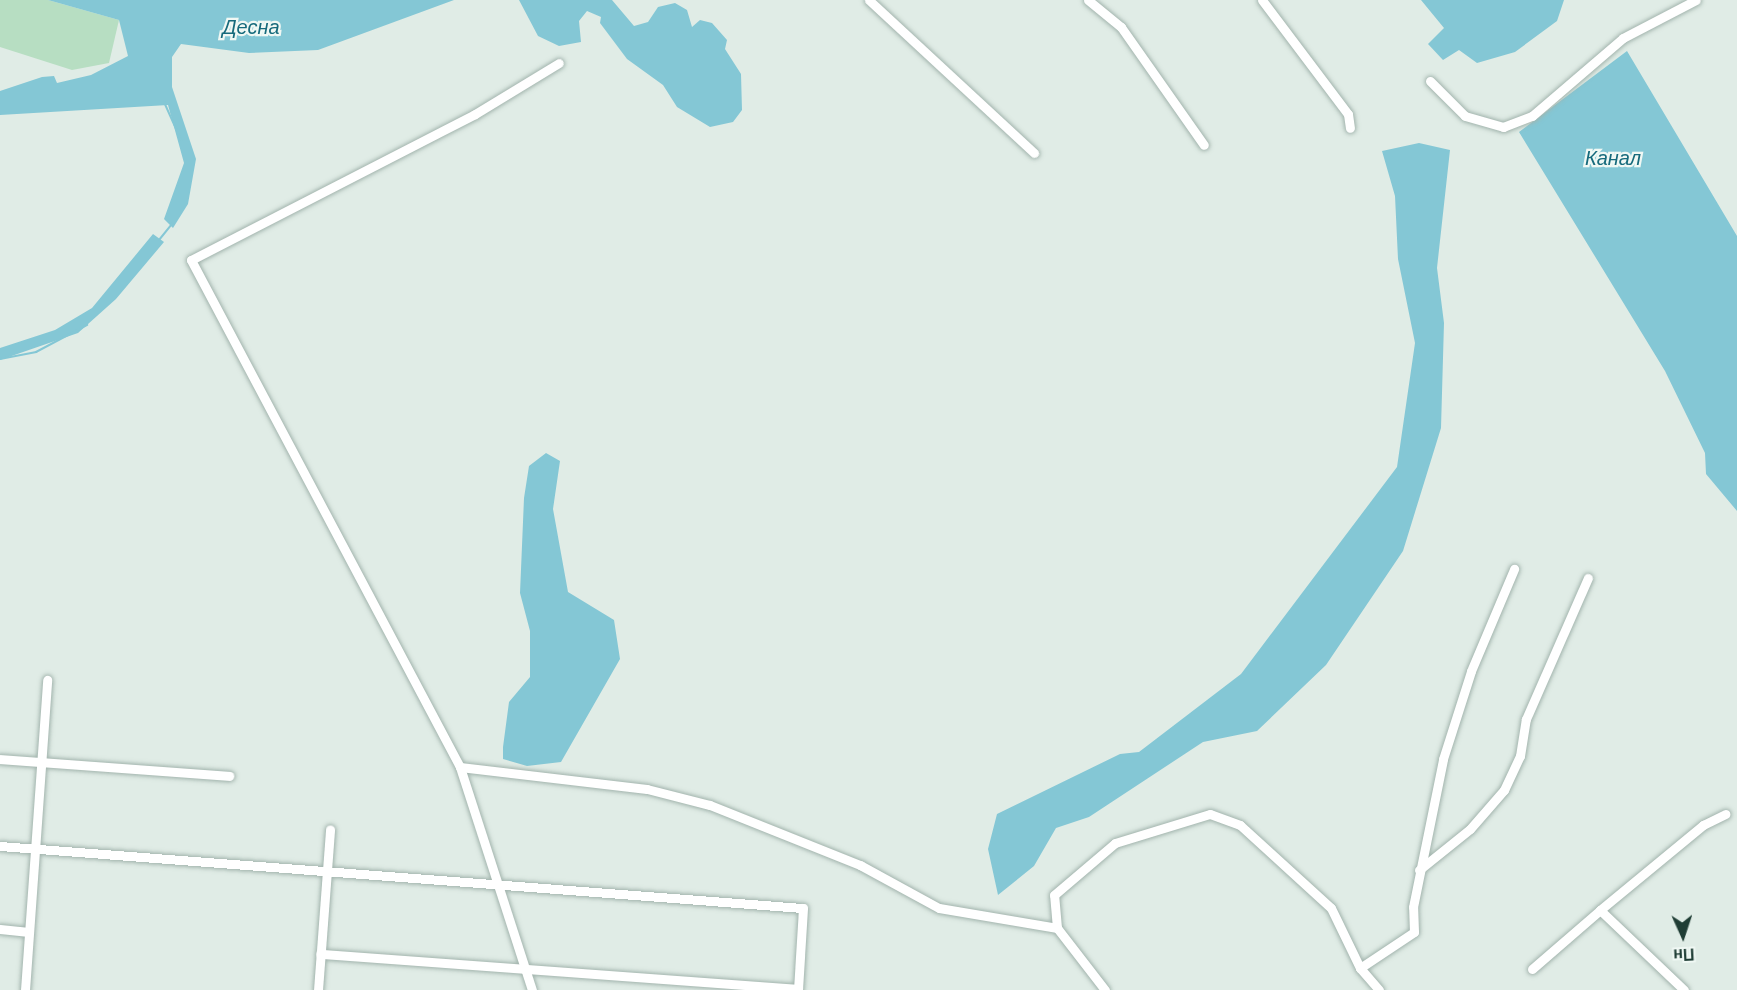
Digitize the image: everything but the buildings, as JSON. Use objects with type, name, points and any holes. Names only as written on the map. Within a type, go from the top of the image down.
[{"type":"street","points":[[869,0],[1034,153]]},
{"type":"street","points":[[1088,0],[1121,27],[1204,145]]},
{"type":"street","points":[[1262,0],[1348,114],[1350,128]]},
{"type":"street","points":[[1430,81],[1465,116],[1485,127],[1503,127],[1532,116],[1623,38],[1696,0]]},
{"type":"street","points":[[532,990],[460,767],[191,260],[475,114],[559,63]]},
{"type":"street","points":[[1360,968],[1414,932],[1419,870],[1446,748],[1514,569]]},
{"type":"street","points":[[1419,870],[1470,829],[1504,790],[1520,756],[1526,718],[1588,578]]},
{"type":"street","points":[[25,990],[33,849],[47,680]]},
{"type":"street","points":[[0,759],[229,776]]},
{"type":"street","points":[[460,767],[647,789],[710,805],[860,865],[939,908],[1057,928]]},
{"type":"street","points":[[1532,969],[1703,825],[1726,814]]},
{"type":"street","points":[[1105,990],[1057,928],[1054,896],[1114,843],[1193,816],[1224,816],[1330,908],[1360,968],[1379,990]]},
{"type":"street","points":[[318,990],[330,830]]},
{"type":"street","points":[[0,846],[803,908],[798,990],[320,954]]},
{"type":"street","points":[[1600,910],[1684,990]]},
{"type":"street","points":[[0,929],[29,932]]},
{"type":"green space","points":[[0,0],[48,0],[119,20],[109,63],[72,70],[0,47]]},
{"type":"water","name":"Десна","points":[[48,0],[454,0],[318,50],[249,53],[181,44],[172,57],[172,87],[196,159],[188,204],[173,228],[164,219],[184,163],[168,105],[0,115],[0,91],[42,77],[54,76],[57,83],[91,75],[128,56],[119,20]]},
{"type":"water","points":[[519,0],[612,0],[634,26],[648,22],[658,7],[675,3],[687,10],[692,27],[700,20],[712,23],[727,40],[725,49],[741,74],[742,110],[733,122],[710,127],[677,107],[663,85],[627,59],[600,23],[601,17],[587,11],[579,21],[581,42],[559,46],[538,36]]},
{"type":"water","points":[[1421,0],[1564,0],[1557,21],[1515,52],[1477,63],[1459,50],[1443,60],[1428,44],[1444,28]]},
{"type":"water","name":"Канал","points":[[1627,51],[1737,236],[1737,511],[1706,474],[1705,453],[1665,371],[1519,132]]},
{"type":"water","points":[[1419,143],[1450,150],[1437,268],[1444,323],[1441,428],[1403,551],[1326,665],[1257,731],[1203,742],[1089,817],[1056,828],[1034,866],[998,895],[988,849],[997,814],[1120,754],[1139,752],[1241,674],[1397,467],[1415,343],[1398,259],[1395,196],[1382,151]]},
{"type":"water","points":[[153,234],[164,242],[116,299],[78,333],[0,360],[0,348],[55,330],[92,308]]},
{"type":"water","points":[[546,453],[560,461],[553,509],[568,592],[614,620],[620,659],[561,762],[527,766],[503,759],[503,747],[509,702],[530,677],[530,631],[520,593],[524,498],[529,466]]},
{"type":"waterway","points":[[164,102],[181,140]]},
{"type":"waterway","points":[[159,240],[172,224]]},
{"type":"waterway","points":[[0,359],[36,352],[87,325]]}]
